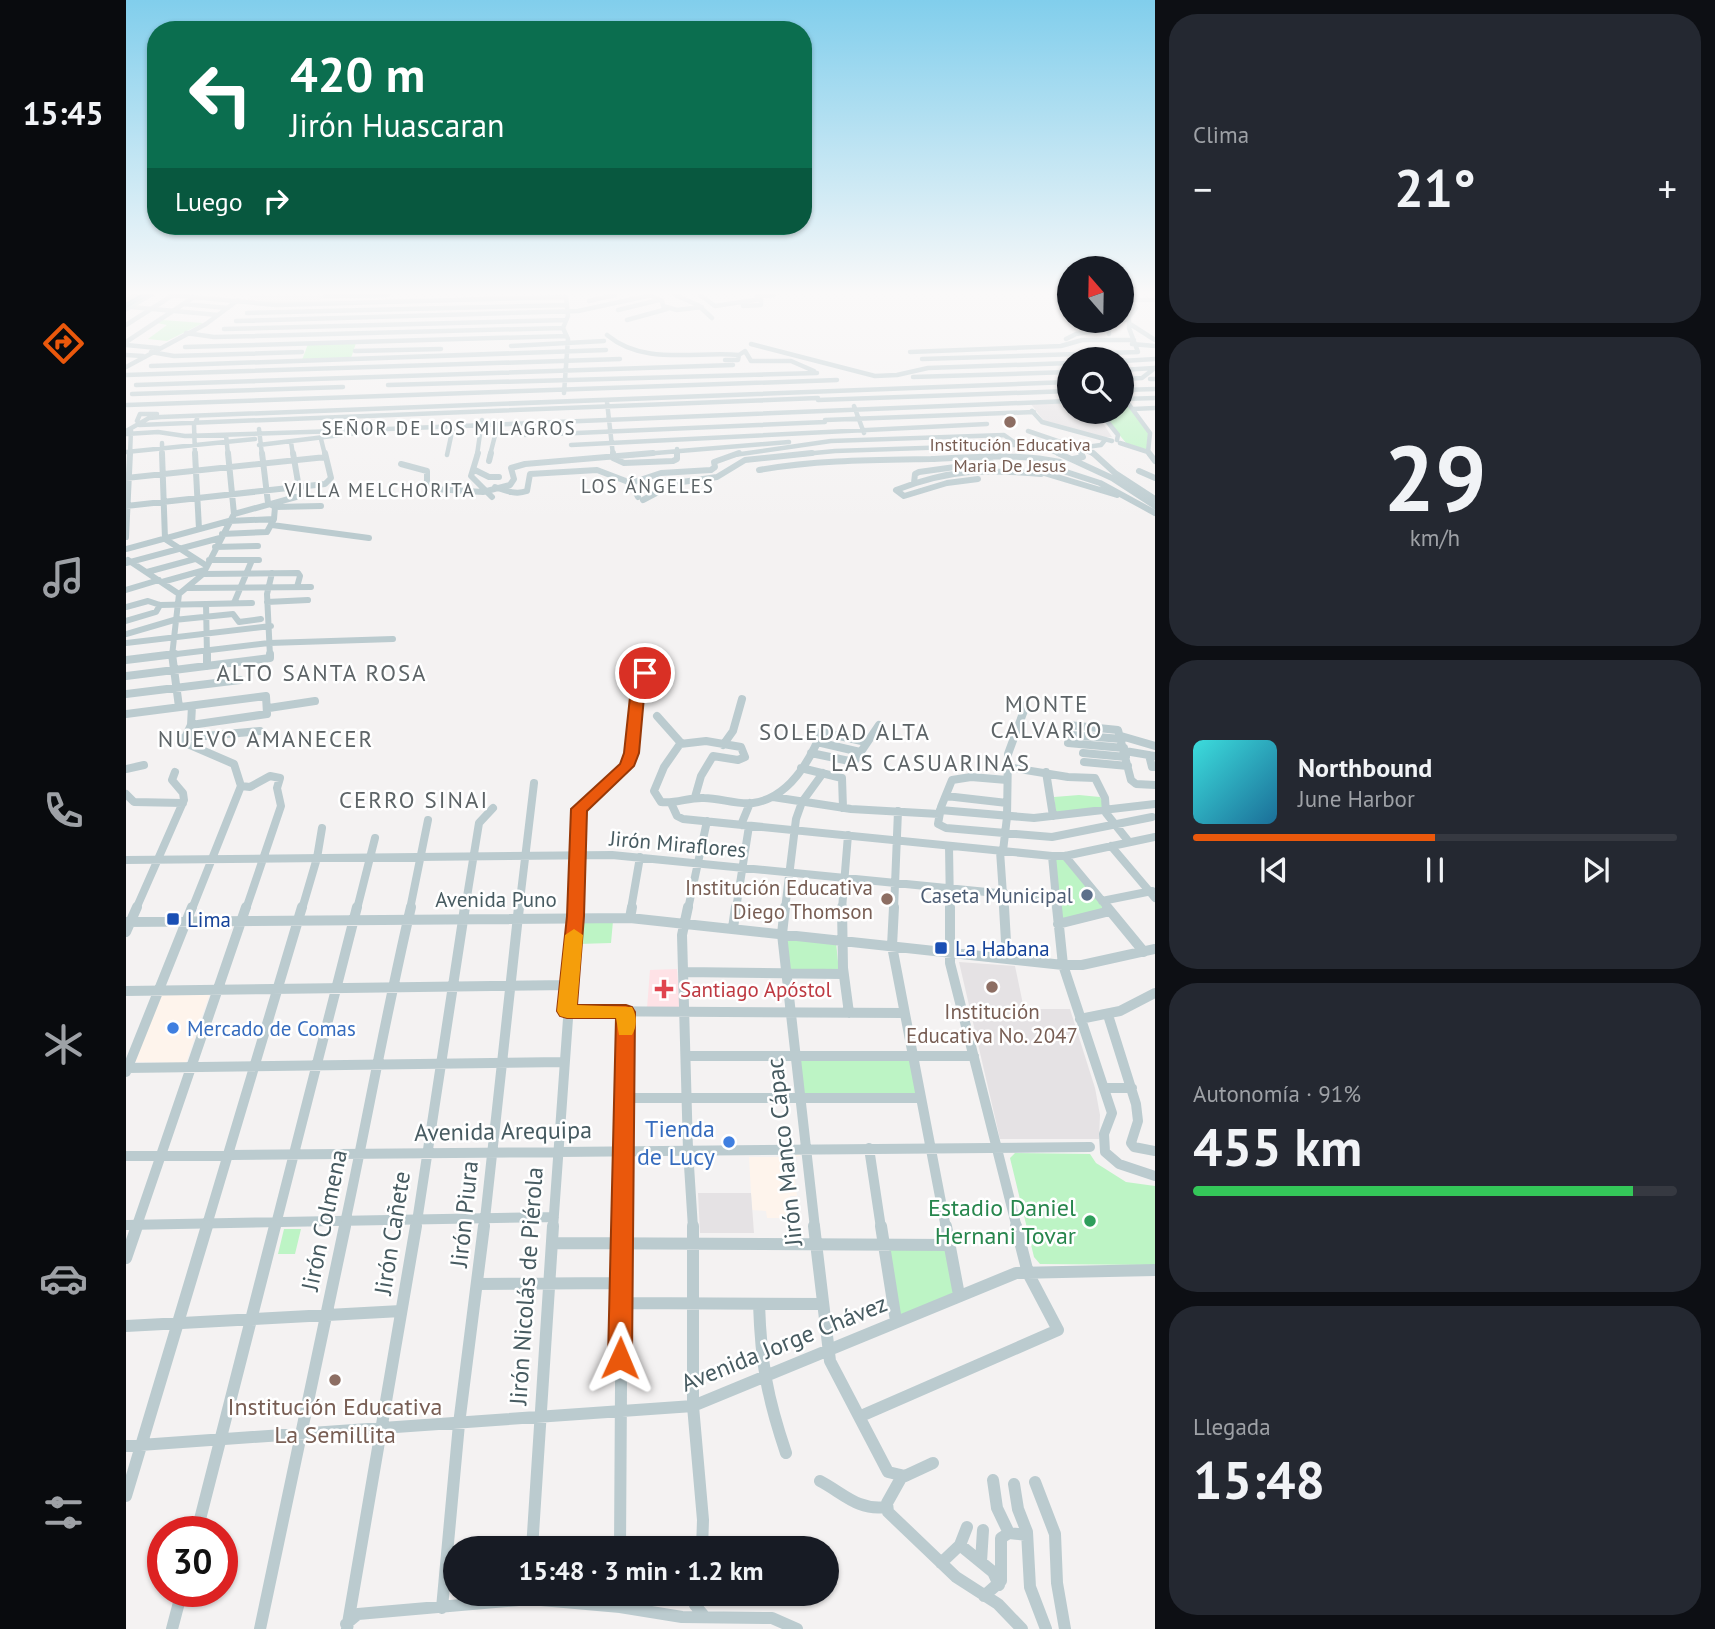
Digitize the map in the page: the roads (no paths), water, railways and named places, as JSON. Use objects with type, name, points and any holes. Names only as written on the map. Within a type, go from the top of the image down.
[{"type":"street","points":[[126,405],[146,371]]},
{"type":"street","points":[[126,375],[267,371]]},
{"type":"street","points":[[278,411],[295,371]]},
{"type":"street","points":[[336,409],[349,371]]},
{"type":"street","points":[[382,406],[392,371]]},
{"type":"street","points":[[429,405],[437,371]]},
{"type":"street","points":[[136,385],[543,371]]},
{"type":"street","points":[[564,399],[565,371]]},
{"type":"street","points":[[608,371],[611,456]]},
{"type":"street","points":[[649,371],[652,396]]},
{"type":"street","points":[[693,371],[695,395]]},
{"type":"street","points":[[733,371],[736,401],[746,437]]},
{"type":"street","points":[[813,371],[847,386],[881,389],[1057,382]]},
{"type":"street","points":[[853,371],[886,376],[912,371]]},
{"type":"street","points":[[1134,371],[1153,373]]},
{"type":"street","points":[[221,413],[241,372]]},
{"type":"street","points":[[520,402],[522,372]]},
{"type":"street","points":[[810,372],[838,462]]},
{"type":"street","points":[[914,377],[1057,372]]},
{"type":"street","points":[[475,402],[480,373]]},
{"type":"street","points":[[778,373],[782,392]]},
{"type":"street","points":[[388,385],[817,373]]},
{"type":"street","points":[[1040,373],[1057,397]]},
{"type":"street","points":[[1134,379],[1143,379],[1153,373]]},
{"type":"street","points":[[1153,373],[1154,392]]},
{"type":"street","points":[[1008,374],[1042,422],[1114,441],[1151,444]]},
{"type":"street","points":[[126,405],[837,380]]},
{"type":"street","points":[[130,427],[151,418],[198,414],[815,391],[847,386],[949,387],[981,384]]},
{"type":"street","points":[[981,384],[1003,419],[1035,415]]},
{"type":"street","points":[[847,386],[875,462]]},
{"type":"street","points":[[132,394],[343,387]]},
{"type":"street","points":[[916,387],[945,447]]},
{"type":"street","points":[[949,387],[982,446]]},
{"type":"street","points":[[881,389],[908,449]]},
{"type":"street","points":[[336,409],[482,412],[1057,392]]},
{"type":"street","points":[[1134,395],[1154,392]]},
{"type":"street","points":[[1134,395],[1154,392]]},
{"type":"street","points":[[130,427],[361,416],[406,411],[429,405],[475,402],[695,395]]},
{"type":"street","points":[[258,439],[292,432],[1057,401]]},
{"type":"street","points":[[484,404],[475,470],[471,476],[492,497]]},
{"type":"street","points":[[611,456],[624,463],[677,459],[672,404]]},
{"type":"street","points":[[1134,409],[1155,408]]},
{"type":"street","points":[[558,409],[553,436],[610,431],[999,414]]},
{"type":"street","points":[[221,413],[278,411]]},
{"type":"street","points":[[404,428],[406,411]]},
{"type":"street","points":[[1134,411],[1151,444],[1155,461]]},
{"type":"street","points":[[128,561],[221,536],[265,533],[273,522],[273,506],[266,491],[258,439],[264,413]]},
{"type":"street","points":[[198,414],[140,414],[130,427],[127,442],[127,549],[229,521],[273,522],[369,538]]},
{"type":"street","points":[[198,414],[194,436],[199,529]]},
{"type":"street","points":[[358,430],[361,416]]},
{"type":"street","points":[[292,432],[294,419]]},
{"type":"street","points":[[525,435],[526,423]]},
{"type":"street","points":[[489,461],[498,424]]},
{"type":"street","points":[[571,445],[987,424]]},
{"type":"street","points":[[1078,448],[1114,441],[1118,435],[1109,424]]},
{"type":"street","points":[[447,456],[453,426]]},
{"type":"street","points":[[130,427],[194,436],[291,442],[376,429]]},
{"type":"street","points":[[1028,431],[1094,454],[1115,473],[1155,499]]},
{"type":"street","points":[[783,435],[796,447]]},
{"type":"street","points":[[631,483],[661,473],[711,470],[715,467],[714,462],[748,451],[831,441],[1007,436],[1018,445]]},
{"type":"street","points":[[128,452],[162,445],[195,445],[227,438]]},
{"type":"street","points":[[178,708],[172,653],[176,604],[179,594],[206,567],[234,514],[227,438]]},
{"type":"street","points":[[126,506],[322,485],[331,479],[321,439]]},
{"type":"street","points":[[291,442],[299,488]]},
{"type":"street","points":[[401,464],[427,471],[427,481],[434,489],[487,492],[495,487],[511,484],[514,479],[510,469],[514,466],[611,456],[678,453],[727,445],[789,442]]},
{"type":"street","points":[[495,487],[516,494],[524,493],[530,474],[585,469],[610,472],[631,483],[640,499],[675,483],[717,477],[745,460],[835,451],[1037,444],[1112,478],[1155,506]]},
{"type":"street","points":[[162,445],[165,539]]},
{"type":"street","points":[[914,483],[916,472],[984,462],[1071,460],[1083,457],[1078,448]]},
{"type":"street","points":[[759,470],[803,462],[1021,456],[1058,461]]},
{"type":"street","points":[[127,477],[326,457]]},
{"type":"street","points":[[1033,478],[1058,461]]},
{"type":"street","points":[[1051,467],[1100,483],[1155,513]]},
{"type":"street","points":[[978,479],[947,483],[904,496],[896,489],[929,477],[984,469],[1042,474],[1120,495]]},
{"type":"street","points":[[475,470],[489,477],[499,477]]},
{"type":"street","points":[[1139,471],[1155,478]]},
{"type":"street","points":[[685,472],[695,481]]},
{"type":"street","points":[[1089,487],[1112,478]]},
{"type":"street","points":[[234,514],[273,506],[296,497]]},
{"type":"street","points":[[273,506],[320,506]]},
{"type":"street","points":[[165,539],[206,567],[244,573],[300,574],[297,587]]},
{"type":"street","points":[[215,547],[258,546]]},
{"type":"street","points":[[146,572],[195,559]]},
{"type":"street","points":[[126,590],[206,567],[256,560],[244,573],[234,603]]},
{"type":"street","points":[[128,561],[179,594]]},
{"type":"street","points":[[126,676],[270,658],[271,626],[267,602],[272,573]]},
{"type":"street","points":[[185,588],[311,587]]},
{"type":"street","points":[[267,602],[308,600]]},
{"type":"street","points":[[126,607],[148,601],[160,605],[252,603]]},
{"type":"street","points":[[206,604],[207,666]]},
{"type":"street","points":[[126,621],[156,612],[160,605]]},
{"type":"street","points":[[126,634],[174,620],[233,614],[239,622],[261,619]]},
{"type":"street","points":[[126,643],[271,626]]},
{"type":"street","points":[[126,660],[269,643],[393,639]]},
{"type":"street","name":"Jirón Nicolás de Piérola","points":[[533,1536],[563,1062],[576,916],[581,805],[624,770],[630,759],[636,704],[645,673]]},
{"type":"street","points":[[126,694],[240,680]]},
{"type":"street","points":[[126,714],[265,695],[268,711]]},
{"type":"street","points":[[723,745],[733,730],[742,699]]},
{"type":"street","points":[[191,725],[315,701]]},
{"type":"street","points":[[1007,959],[1001,851],[1007,817],[1007,767],[1008,754],[1026,705]]},
{"type":"street","points":[[183,738],[191,725],[192,706]]},
{"type":"street","points":[[657,716],[679,744]]},
{"type":"street","points":[[1068,724],[1120,731],[1134,783],[1155,785]]},
{"type":"street","points":[[810,755],[854,762],[879,725]]},
{"type":"street","points":[[773,797],[801,768],[823,729],[866,742]]},
{"type":"street","points":[[183,738],[260,731]]},
{"type":"street","points":[[1126,755],[1069,739],[1121,737],[1155,746]]},
{"type":"street","points":[[183,738],[183,742],[236,765],[241,786],[127,1069],[563,1062]]},
{"type":"street","points":[[679,744],[706,741],[741,747],[745,757],[738,760],[713,756],[701,776],[695,797]]},
{"type":"street","points":[[817,742],[860,752]]},
{"type":"street","points":[[679,744],[654,791],[661,802],[671,803],[695,797],[750,803],[773,797],[843,808],[1034,818],[1155,804]]},
{"type":"street","points":[[1084,757],[1152,755],[1152,767],[1155,767]]},
{"type":"street","points":[[126,769],[144,765]]},
{"type":"street","points":[[1007,767],[1068,777],[1095,778],[1105,798],[1106,813],[1129,842]]},
{"type":"street","points":[[801,768],[842,778],[843,808]]},
{"type":"street","points":[[126,932],[128,922],[183,803],[183,793],[172,780],[175,772]]},
{"type":"street","points":[[1046,772],[1053,816]]},
{"type":"street","name":"Jirón Manco Cápac","points":[[823,773],[802,802],[794,830],[782,934],[815,1244],[830,1361],[888,1472],[901,1478]]},
{"type":"street","points":[[126,1258],[131,1225],[160,1155],[281,806],[277,788],[280,778],[270,776],[250,786],[241,786]]},
{"type":"street","points":[[1007,779],[971,777],[952,780],[938,824],[1005,834],[1052,837],[1153,817]]},
{"type":"street","name":"Jirón Piura","points":[[442,1608],[459,1424],[534,783]]},
{"type":"street","points":[[126,794],[134,802],[183,803]]},
{"type":"street","points":[[946,796],[1007,803]]},
{"type":"street","points":[[671,803],[677,816],[707,821],[1052,856],[1065,856],[1155,836]]},
{"type":"street","points":[[733,928],[745,868],[745,825],[750,803]]},
{"type":"street","name":"Jirón Cañete","points":[[346,1627],[401,1311],[479,823],[493,808]]},
{"type":"street","points":[[898,811],[892,946],[959,1295]]},
{"type":"street","name":"Jirón Colmena","points":[[260,1629],[379,1064],[392,988],[423,856],[428,820]]},
{"type":"street","points":[[702,1536],[693,1406],[694,1242],[688,1150],[683,972],[684,923],[707,821]]},
{"type":"street","points":[[126,1496],[317,858],[322,828]]},
{"type":"street","points":[[848,835],[839,940],[849,1013]]},
{"type":"street","points":[[201,1516],[352,918],[375,838]]},
{"type":"street","points":[[861,1416],[1058,1330],[1028,1273],[949,953],[948,846]]},
{"type":"street","points":[[1111,846],[1153,893]]},
{"type":"street","name":"Jirón Miraflores","points":[[126,860],[579,854],[1057,899]]},
{"type":"street","points":[[1052,856],[1063,965],[1112,1119],[1105,1133],[1104,1147],[1111,1159],[1120,1165],[1155,1175]]},
{"type":"street","points":[[1065,856],[1144,951]]},
{"type":"street","points":[[630,918],[640,858]]},
{"type":"street","points":[[1102,901],[1153,893]]},
{"type":"street","points":[[1058,924],[1110,911]]},
{"type":"street","name":"Avenida Puno","points":[[128,922],[576,916],[630,918],[1063,965],[1082,965],[1155,949]]},
{"type":"street","points":[[683,972],[842,974]]},
{"type":"street","points":[[126,991],[570,985]]},
{"type":"street","points":[[1080,1019],[1121,1011],[1155,993]]},
{"type":"street","points":[[567,1011],[903,1013]]},
{"type":"street","points":[[620,1536],[619,1413],[626,1012]]},
{"type":"street","points":[[1108,1015],[1132,1088],[1138,1122],[1131,1133],[1131,1143],[1134,1147],[1155,1152]]},
{"type":"street","points":[[686,1056],[974,1056]]},
{"type":"street","points":[[1104,1088],[1132,1088]]},
{"type":"street","points":[[624,1098],[920,1098]]},
{"type":"street","name":"Avenida Arequipa","points":[[126,1156],[1090,1147]]},
{"type":"street","points":[[869,1148],[896,1321]]},
{"type":"street","points":[[131,1225],[554,1217]]},
{"type":"street","points":[[552,1243],[949,1244]]},
{"type":"street","name":"Avenida Jorge Chávez","points":[[126,1446],[539,1419],[693,1406],[1004,1276],[1155,1270]]},
{"type":"street","points":[[477,1284],[621,1283]]},
{"type":"street","points":[[621,1303],[823,1304]]},
{"type":"street","points":[[759,1304],[761,1359],[769,1403],[786,1453]]},
{"type":"street","points":[[126,1326],[401,1311]]},
{"type":"street","points":[[886,1507],[901,1478],[933,1463]]},
{"type":"street","points":[[993,1480],[999,1515],[1009,1533]]},
{"type":"street","points":[[820,1481],[861,1508],[869,1510],[886,1507]]},
{"type":"street","points":[[1035,1482],[1055,1534],[1059,1603],[1065,1629]]},
{"type":"street","points":[[1014,1484],[1018,1509],[1027,1535],[1030,1587],[1045,1629]]},
{"type":"street","points":[[886,1507],[941,1563],[1003,1609],[1022,1629]]},
{"type":"street","points":[[941,1563],[960,1545],[967,1527]]},
{"type":"street","points":[[981,1562],[983,1530]]},
{"type":"street","points":[[999,1585],[1001,1538],[1009,1533],[1027,1535]]},
{"type":"street","points":[[960,1545],[993,1572],[999,1585]]},
{"type":"street","points":[[984,1596],[999,1585]]},
{"type":"street","points":[[346,1627],[358,1614],[458,1606]]},
{"type":"street","points":[[604,1606],[682,1617],[772,1618],[797,1629]]},
{"type":"street","points":[[696,1606],[705,1617]]},
{"type":"street","points":[[172,1629],[178,1607]]},
{"type":"place","name":"Institución Educativa Maria De Jesus","points":[[1010,422]]},
{"type":"place","name":"Caseta Municipal","points":[[1087,895]]},
{"type":"place","name":"Institución Educativa Diego Thomson","points":[[887,899]]},
{"type":"place","name":"Lima","points":[[173,919]]},
{"type":"place","name":"La Habana","points":[[941,948]]},
{"type":"place","name":"Institución Educativa No. 2047","points":[[992,987]]},
{"type":"place","name":"Santiago Apóstol","points":[[664,989]]},
{"type":"place","name":"Mercado de Comas","points":[[173,1028]]},
{"type":"place","name":"Tienda de Lucy","points":[[729,1142]]},
{"type":"place","name":"Estadio Daniel Hernani Tovar","points":[[1090,1221]]},
{"type":"place","name":"Institución Educativa La Semillita","points":[[335,1380]]},
{"type":"district","name":"SEÑOR DE LOS MILAGROS","points":[[449,428]]},
{"type":"district","name":"LOS ÁNGELES","points":[[648,486]]},
{"type":"district","name":"VILLA MELCHORITA","points":[[380,490]]},
{"type":"district","name":"ALTO SANTA ROSA","points":[[322,672]]},
{"type":"district","name":"MONTE CALVARIO","points":[[1047,716]]},
{"type":"district","name":"SOLEDAD ALTA","points":[[845,731]]},
{"type":"district","name":"NUEVO AMANECER","points":[[266,738]]},
{"type":"district","name":"LAS CASUARINAS","points":[[931,762]]},
{"type":"district","name":"CERRO SINAI","points":[[414,799]]}]
